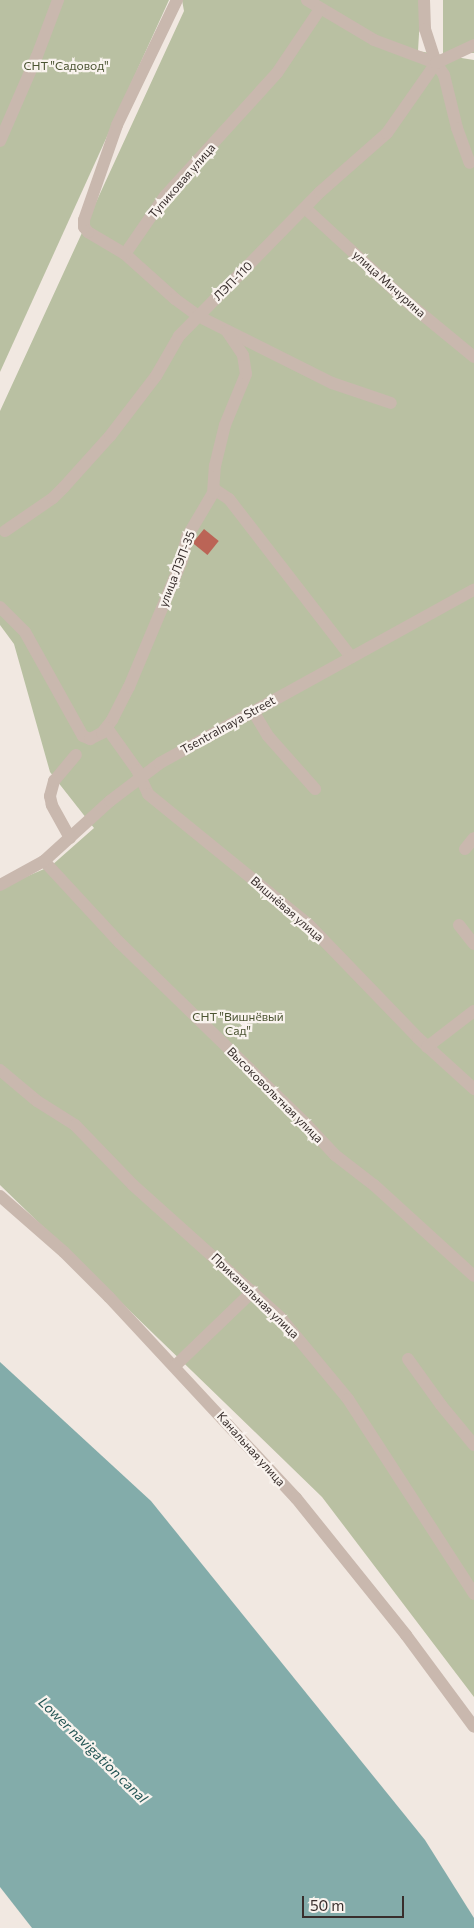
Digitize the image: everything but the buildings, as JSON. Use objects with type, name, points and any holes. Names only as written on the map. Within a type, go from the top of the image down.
[{"type":"street","points":[[0,141],[37,56],[58,0]]},
{"type":"street","points":[[177,0],[117,125],[84,220],[84,227],[88,232],[125,254],[175,300],[198,316],[332,383],[391,403]]},
{"type":"street","points":[[307,0],[374,40],[436,63],[447,60],[474,45]]},
{"type":"street","points":[[424,0],[425,29],[436,63],[444,75],[455,123],[470,163]]},
{"type":"street","name":"Тупиковая улица","points":[[125,254],[166,196],[277,73],[320,9]]},
{"type":"street","name":"ЛЭП-110","points":[[2,533],[53,498],[71,480],[110,436],[156,376],[179,336],[305,208],[387,133],[436,63]]},
{"type":"street","name":"улица Мичурина","points":[[305,208],[406,301],[474,357]]},
{"type":"street","name":"улица ЛЭП-35","points":[[107,728],[129,688],[182,560],[187,537],[214,489],[215,466],[225,425],[246,374],[243,355],[227,331]]},
{"type":"street","points":[[214,489],[229,499],[351,658]]},
{"type":"street","name":"Tsentralnaya Street","points":[[0,885],[44,861],[110,801],[140,778],[195,742],[474,590]]},
{"type":"street","points":[[0,607],[25,632],[79,731],[87,738],[94,738],[107,728]]},
{"type":"street","points":[[253,711],[268,736],[315,789]]},
{"type":"street","name":"Вишнёвая улица","points":[[107,728],[140,778],[144,789],[157,803],[308,924],[428,1046],[474,1088]]},
{"type":"street","points":[[70,838],[52,805],[50,796],[54,781],[76,755]]},
{"type":"street","points":[[465,849],[474,838]]},
{"type":"street","name":"Высоковольтная улица","points":[[44,861],[119,942],[306,1124],[335,1155],[374,1185],[474,1276]]},
{"type":"street","points":[[459,925],[474,944]]},
{"type":"street","points":[[428,1046],[474,1011]]},
{"type":"street","name":"Приканальная улица","points":[[0,1070],[37,1102],[75,1125],[133,1185],[281,1318],[348,1399],[474,1594]]},
{"type":"street","name":"Канальная улица","points":[[0,1196],[64,1252],[175,1366],[296,1498],[406,1635],[474,1727]]},
{"type":"street","points":[[175,1366],[253,1292]]},
{"type":"street","points":[[408,1359],[474,1445]]},
{"type":"green space","name":"СНТ \"Садовод\"","points":[[0,0],[169,0],[0,372]]},
{"type":"green space","name":"СНТ \"Вишнёвый Сад\"","points":[[182,0],[421,0],[418,51],[474,60],[474,1697],[322,1497],[0,1185],[0,888],[51,866],[94,828],[50,772],[14,644],[0,625],[0,411],[184,11]]},
{"type":"green space","points":[[443,0],[474,0],[474,53],[443,53]]},
{"type":"water","name":"Lower navigation canal","points":[[0,1362],[151,1501],[425,1840],[474,1918],[474,1928],[32,1928],[0,1887]]}]
